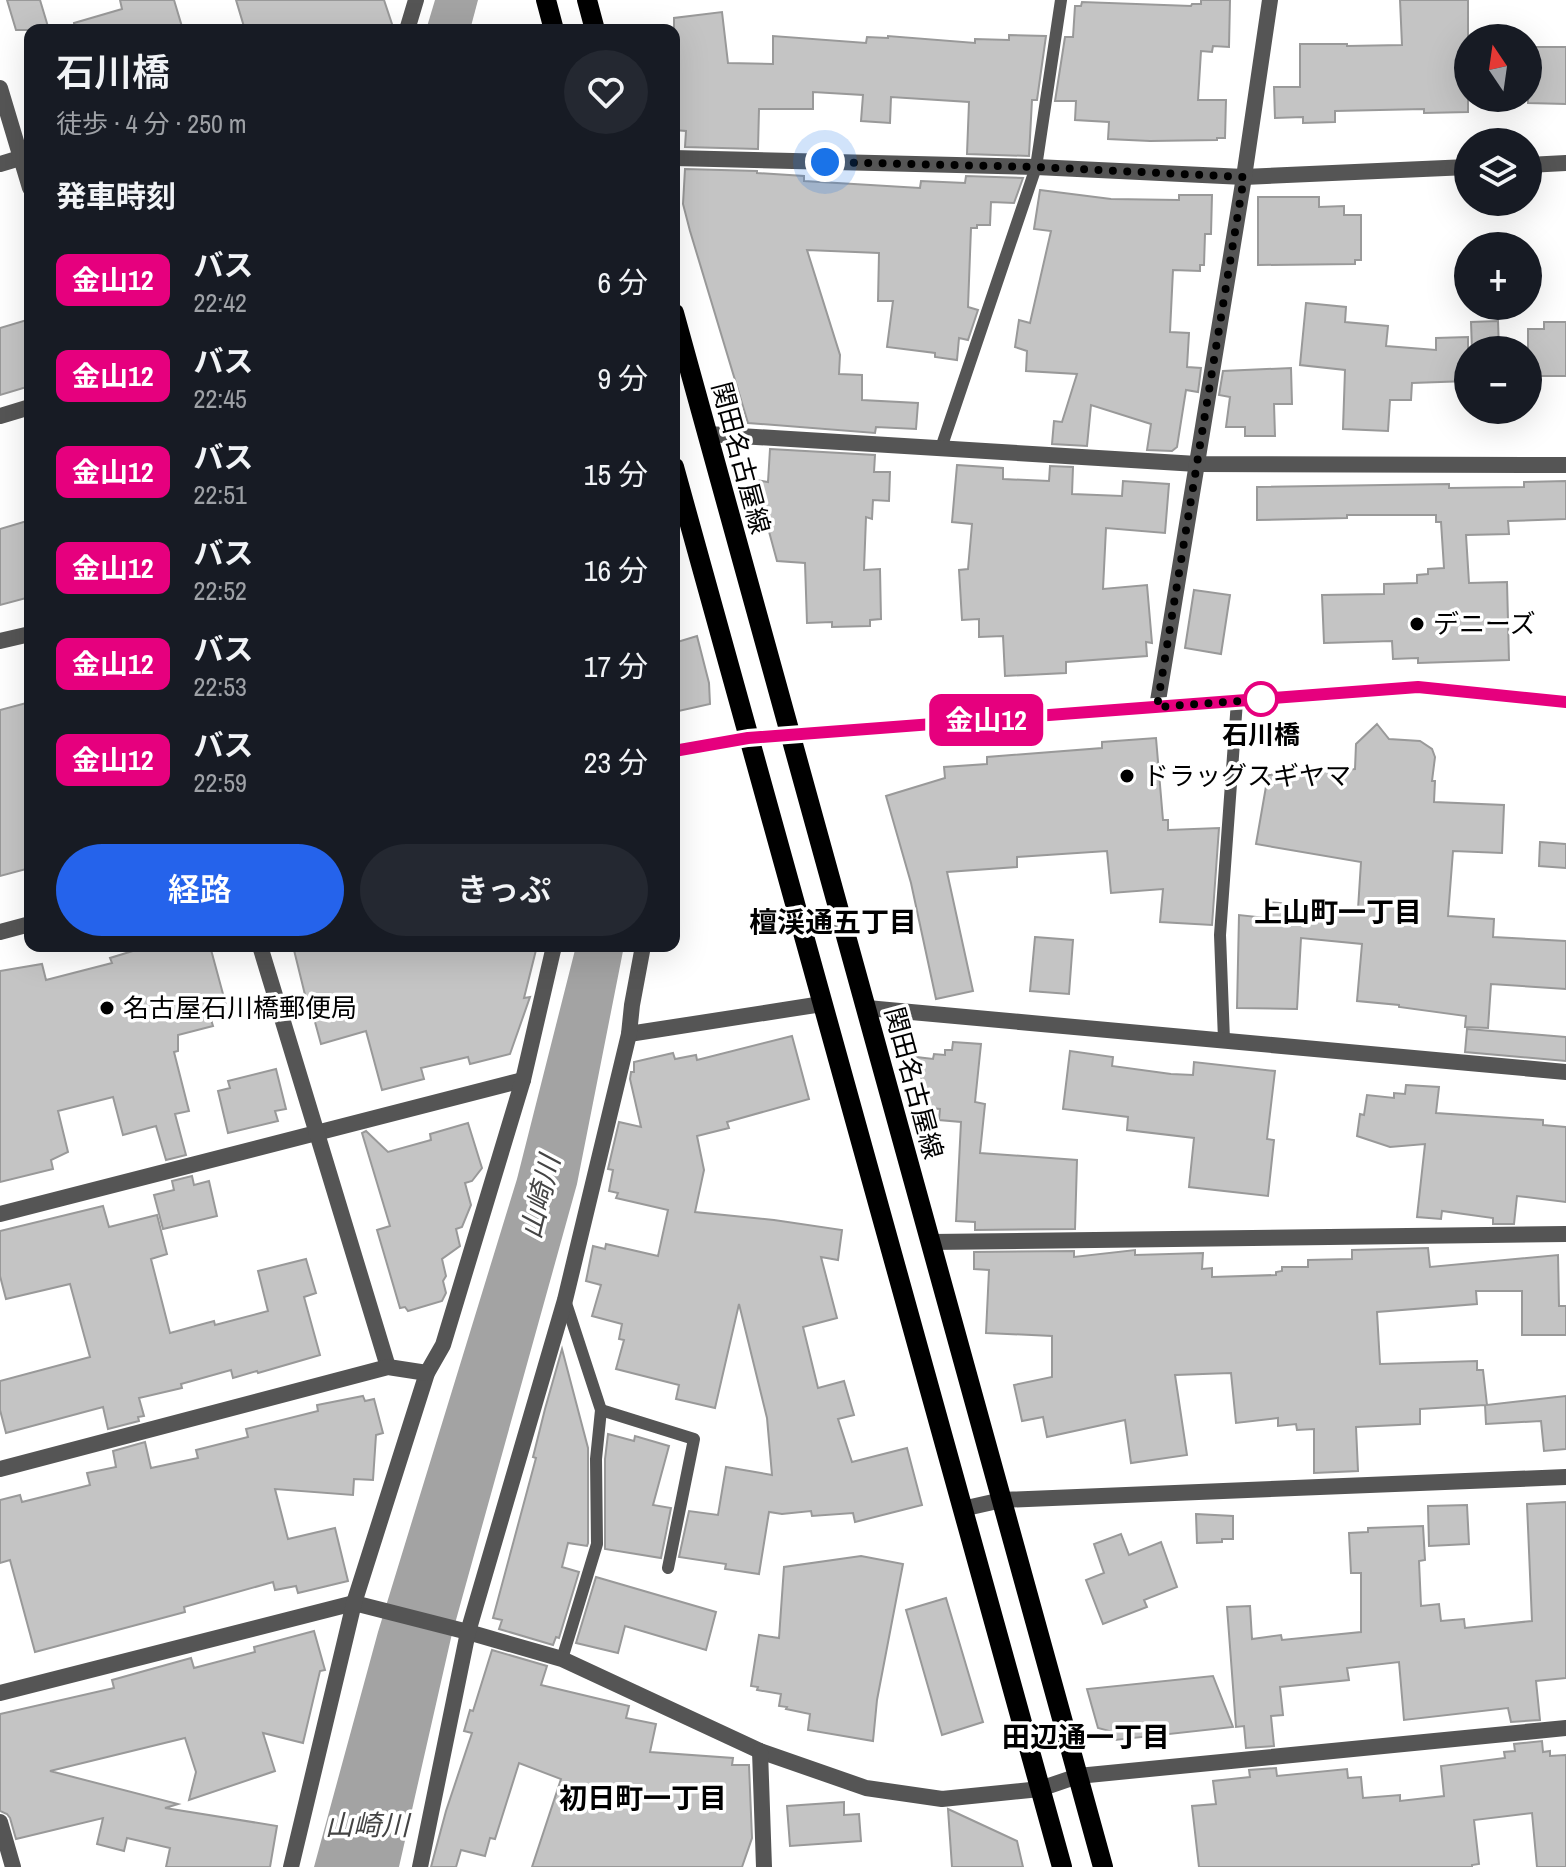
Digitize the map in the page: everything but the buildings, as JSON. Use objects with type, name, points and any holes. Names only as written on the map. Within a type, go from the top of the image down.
[{"type":"main road","points":[[546,0],[552,24]]},
{"type":"main road","points":[[587,0],[593,24]]},
{"type":"main road","name":"関田名古屋線","points":[[680,334],[1103,1867]]},
{"type":"main road","points":[[680,489],[1062,1867]]},
{"type":"street","points":[[409,24],[416,0]]},
{"type":"street","points":[[1157,707],[1270,0]]},
{"type":"street","points":[[0,88],[24,151]]},
{"type":"street","points":[[0,164],[24,157]]},
{"type":"street","points":[[680,158],[1036,167],[1244,177],[1454,168]]},
{"type":"street","points":[[1542,164],[1566,163]]},
{"type":"street","points":[[0,416],[24,409]]},
{"type":"street","points":[[708,434],[1197,464],[1566,465]]},
{"type":"street","points":[[0,641],[24,635]]},
{"type":"street","points":[[680,750],[748,738],[1418,687],[1566,702]]},
{"type":"street","points":[[0,932],[24,926]]},
{"type":"street","points":[[262,952],[388,1367]]},
{"type":"street","points":[[291,1867],[354,1603],[427,1373],[443,1345],[523,1080],[553,952]]},
{"type":"street","points":[[420,1867],[464,1630],[565,1300],[629,1034],[642,952]]},
{"type":"street","points":[[629,1034],[822,1004]]},
{"type":"street","points":[[867,1008],[1566,1072]]},
{"type":"street","points":[[0,1214],[523,1080]]},
{"type":"street","points":[[931,1242],[1566,1234]]},
{"type":"street","points":[[0,1469],[388,1367],[427,1373]]},
{"type":"street","points":[[962,1509],[1002,1500],[1566,1477]]},
{"type":"street","points":[[0,1693],[354,1603],[464,1630],[562,1659],[760,1751],[866,1788],[942,1799],[1040,1789],[1078,1776],[1566,1728]]},
{"type":"street","points":[[760,1751],[764,1867]]},
{"type":"street","points":[[0,1822],[13,1867]]},
{"type":"lane","points":[[941,448],[1036,167],[1061,0]]},
{"type":"lane","points":[[1224,1040],[1220,935],[1237,701]]},
{"type":"lane","points":[[562,1659],[597,1544],[596,1459],[601,1410],[565,1300]]},
{"type":"lane","points":[[601,1410],[694,1439],[668,1568]]},
{"type":"water","points":[[435,0],[478,0],[472,24],[428,24]]},
{"type":"water","name":"山崎川","points":[[574,952],[623,952],[577,1184],[451,1638],[399,1867],[314,1867],[378,1632],[517,1179]]},
{"type":"bus line","name":"金山12","points":[[680,750],[748,738],[1418,687],[1566,702]]},
{"type":"place","name":"デニーズ","points":[[1417,624]]},
{"type":"place","name":"石川橋","points":[[1261,699]]},
{"type":"place","name":"ドラッグスギヤマ","points":[[1127,776]]},
{"type":"place","name":"名古屋石川橋郵便局","points":[[107,1008]]},
{"type":"district","name":"上山町一丁目","points":[[1338,912]]},
{"type":"district","name":"檀渓通五丁目","points":[[833,922]]},
{"type":"district","name":"田辺通一丁目","points":[[1086,1737]]},
{"type":"district","name":"初日町一丁目","points":[[643,1798]]},
{"type":"route","points":[[825,162],[1036,167],[1244,177],[1157,707],[1267,699],[1261,699]]}]
